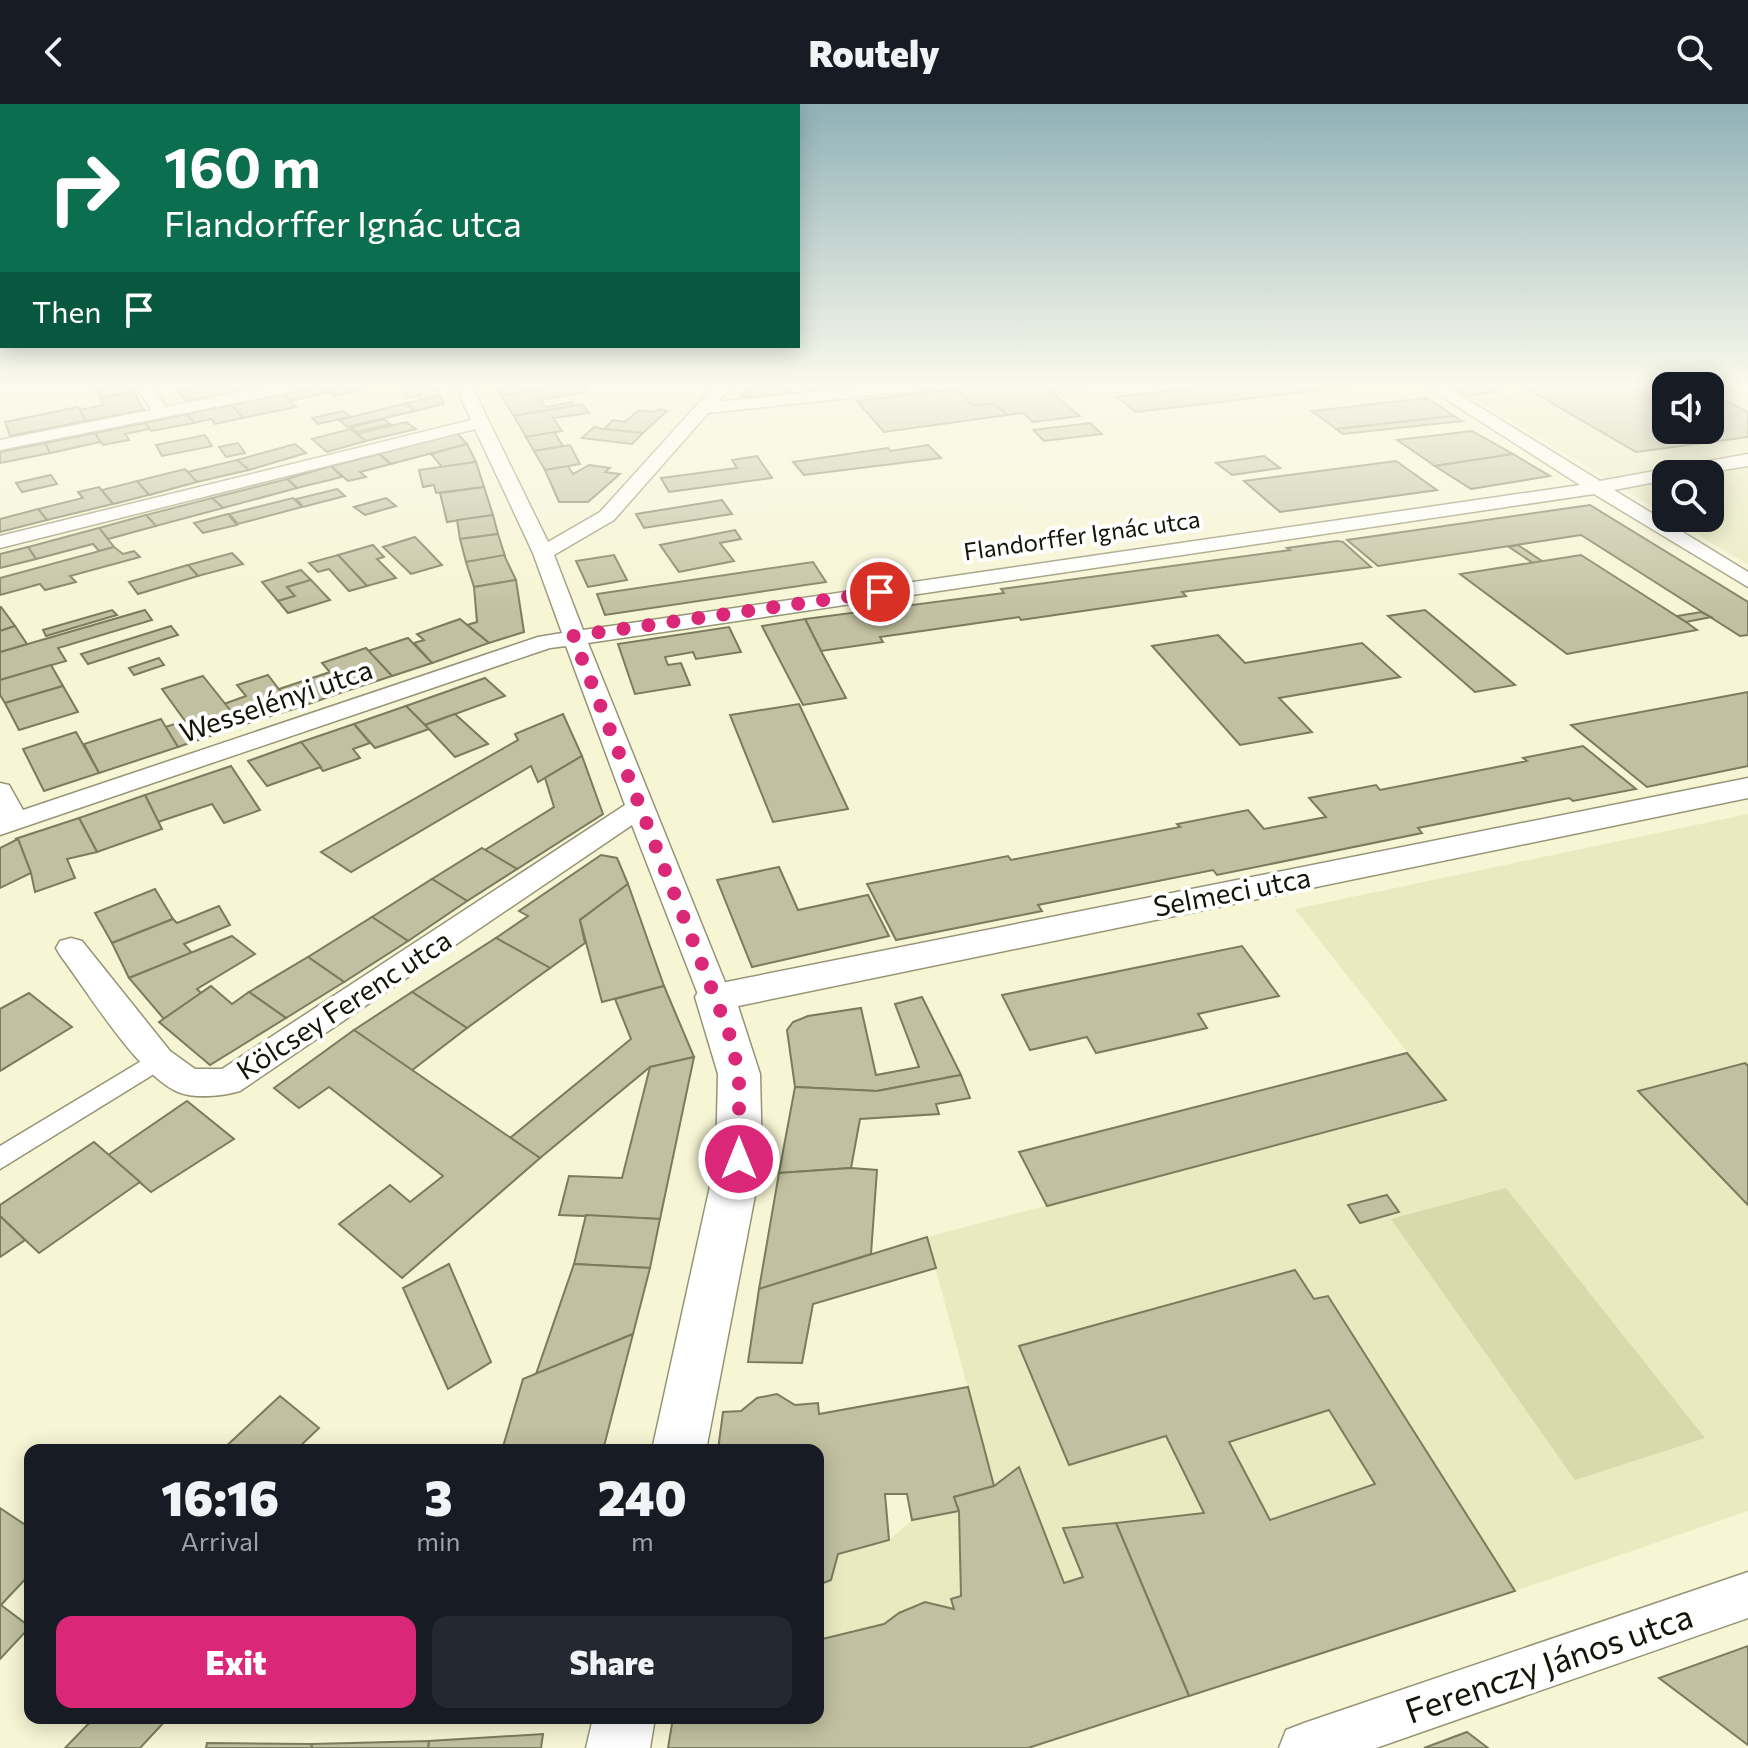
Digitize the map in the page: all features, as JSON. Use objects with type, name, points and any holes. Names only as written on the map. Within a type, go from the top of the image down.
[{"type":"street","points":[[0,542],[323,462]]},
{"type":"street","points":[[501,462],[543,553],[639,808],[715,997],[739,1074],[739,1159],[680,1444]]},
{"type":"street","points":[[543,553],[607,516],[655,462]]},
{"type":"street","points":[[1557,462],[1748,581]]},
{"type":"street","name":"Flandorffer Ignác utca","points":[[573,636],[1652,477]]},
{"type":"street","name":"Wesselényi utca","points":[[5,824],[546,642],[573,636]]},
{"type":"street","name":"Selmeci utca","points":[[715,997],[1748,788]]},
{"type":"street","points":[[0,791],[9,810],[5,824]]},
{"type":"street","name":"Kölcsey Ferenc utca","points":[[71,948],[158,1060],[188,1082],[228,1082],[639,808]]},
{"type":"street","points":[[0,1159],[158,1060]]},
{"type":"street","name":"Ferenczy János utca","points":[[1304,1748],[1748,1595]]},
{"type":"shaded area","points":[[1579,462],[1652,462],[1652,506]]},
{"type":"shaded area","points":[[1724,462],[1748,462],[1748,565],[1694,532],[1724,532]]},
{"type":"shaded area","points":[[1748,814],[1748,1511],[1515,1591],[1028,1748],[668,1748],[672,1724],[824,1724],[824,1583],[831,1580],[838,1554],[889,1540],[912,1520],[958,1511],[994,1485],[927,1237],[1445,1100],[1295,909]]},
{"type":"shaded area","points":[[1506,1188],[1705,1438],[1575,1480],[1391,1219]]},
{"type":"building","points":[[230,462],[239,462],[249,470],[197,482],[187,472]]},
{"type":"building","points":[[239,462],[277,462],[249,470]]},
{"type":"building","points":[[348,462],[391,464],[360,472],[366,477],[348,481],[331,466]]},
{"type":"building","points":[[438,462],[476,462],[442,467]]},
{"type":"building","points":[[476,462],[484,487],[436,493],[434,485],[423,487],[419,470]]},
{"type":"building","points":[[540,462],[580,464],[545,470]]},
{"type":"building","points":[[733,462],[761,462],[772,478],[669,492],[661,478],[737,468]]},
{"type":"building","points":[[795,462],[911,462],[804,475]]},
{"type":"building","points":[[1272,462],[1280,468],[1232,475],[1216,463]]},
{"type":"building","points":[[1397,462],[1437,490],[1280,512],[1244,481]]},
{"type":"building","points":[[1429,462],[1463,462],[1435,466]]},
{"type":"building","points":[[1463,462],[1526,462],[1550,476],[1471,489],[1435,466]]},
{"type":"building","points":[[589,465],[610,468],[605,472],[620,474],[588,502],[559,502],[545,470],[568,466],[573,474]]},
{"type":"building","points":[[331,466],[342,477],[297,488],[287,479]]},
{"type":"building","points":[[185,469],[197,482],[149,495],[137,481]]},
{"type":"building","points":[[51,475],[57,484],[22,492],[16,483]]},
{"type":"building","points":[[287,479],[297,488],[223,508],[212,498]]},
{"type":"building","points":[[137,481],[149,495],[113,504],[102,490]]},
{"type":"building","points":[[99,487],[113,504],[47,520],[38,509],[83,498],[78,492]]},
{"type":"building","points":[[484,487],[493,515],[447,522],[440,493]]},
{"type":"building","points":[[337,489],[345,496],[303,507],[296,499]]},
{"type":"building","points":[[212,498],[223,508],[156,526],[146,515]]},
{"type":"building","points":[[293,498],[302,507],[238,524],[229,514]]},
{"type":"building","points":[[386,498],[396,506],[365,515],[354,507]]},
{"type":"building","points":[[722,500],[732,514],[644,528],[636,514]]},
{"type":"building","points":[[1590,505],[1748,602],[1748,635],[1740,636],[1581,535],[1378,566],[1347,540]]},
{"type":"building","points":[[38,509],[47,520],[0,532],[0,519]]},
{"type":"building","points":[[228,514],[237,525],[203,533],[194,523]]},
{"type":"building","points":[[146,515],[156,526],[108,539],[99,528]]},
{"type":"building","points":[[493,515],[498,534],[460,539],[457,520]]},
{"type":"building","points":[[99,528],[114,547],[99,551],[93,544],[36,559],[28,547]]},
{"type":"building","points":[[735,530],[741,539],[720,543],[734,561],[679,572],[660,545]]},
{"type":"building","points":[[498,534],[505,556],[466,562],[460,539]]},
{"type":"building","points":[[415,537],[442,565],[411,574],[383,547]]},
{"type":"building","points":[[1343,542],[1371,567],[1182,592],[1186,596],[1021,620],[1019,617],[880,637],[883,642],[821,651],[805,619],[1004,593],[1001,589]]},
{"type":"building","points":[[373,545],[384,557],[377,559],[396,578],[367,586],[338,555]]},
{"type":"building","points":[[1518,545],[1542,561],[1533,563],[1509,547]]},
{"type":"building","points":[[28,547],[36,559],[0,568],[0,554]]},
{"type":"building","points":[[114,547],[123,554],[134,551],[140,557],[70,576],[76,582],[45,590],[40,584],[0,595],[0,578]]},
{"type":"building","points":[[232,553],[243,564],[198,576],[188,565]]},
{"type":"building","points":[[338,555],[367,586],[349,591],[329,569],[318,572],[309,563]]},
{"type":"building","points":[[504,555],[516,580],[474,587],[466,562]]},
{"type":"building","points":[[614,555],[627,580],[588,587],[576,561]]},
{"type":"building","points":[[1581,555],[1697,630],[1567,654],[1460,574]]},
{"type":"building","points":[[813,562],[826,582],[605,615],[597,594]]},
{"type":"building","points":[[188,565],[198,576],[138,594],[129,582]]},
{"type":"building","points":[[301,570],[311,580],[287,587],[295,596],[278,601],[262,582]]},
{"type":"building","points":[[311,580],[330,600],[288,613],[278,601],[295,596],[287,587]]},
{"type":"building","points":[[516,580],[524,632],[489,643],[467,625],[477,622],[474,587]]},
{"type":"building","points":[[1,607],[15,626],[0,631]]},
{"type":"building","points":[[112,610],[117,615],[46,636],[43,630]]},
{"type":"building","points":[[145,610],[152,620],[58,648],[66,661],[0,680],[0,652]]},
{"type":"building","points":[[1425,610],[1515,685],[1475,692],[1388,616]]},
{"type":"building","points":[[1701,612],[1711,617],[1686,622],[1677,616]]},
{"type":"building","points":[[460,619],[489,643],[432,663],[414,643],[424,640],[417,634]]},
{"type":"building","points":[[805,619],[846,698],[803,705],[762,626]]},
{"type":"building","points":[[15,626],[27,644],[0,652],[0,631]]},
{"type":"building","points":[[171,626],[178,635],[88,664],[81,654]]},
{"type":"building","points":[[729,627],[741,652],[696,659],[693,652],[665,657],[668,665],[681,663],[690,685],[635,694],[618,644]]},
{"type":"building","points":[[1218,635],[1245,663],[1362,643],[1400,677],[1279,698],[1312,732],[1240,745],[1152,646]]},
{"type":"building","points":[[408,638],[432,663],[392,676],[368,651]]},
{"type":"building","points":[[366,648],[392,676],[346,691],[322,663]]},
{"type":"building","points":[[159,658],[164,665],[134,675],[129,668]]},
{"type":"building","points":[[51,665],[63,686],[5,703],[0,695],[0,680]]},
{"type":"building","points":[[330,672],[346,691],[294,709],[279,689]]},
{"type":"building","points":[[268,675],[294,709],[242,725],[224,704],[246,696],[237,685]]},
{"type":"building","points":[[203,676],[242,725],[178,747],[165,727],[185,721],[162,689]]},
{"type":"building","points":[[485,678],[505,696],[425,725],[406,706]]},
{"type":"building","points":[[63,686],[78,712],[19,730],[5,703]]},
{"type":"building","points":[[1748,692],[1748,766],[1647,787],[1571,725]]},
{"type":"building","points":[[799,704],[848,809],[773,822],[730,715]]},
{"type":"building","points":[[406,706],[429,729],[375,748],[354,724]]},
{"type":"building","points":[[455,714],[488,744],[455,757],[425,725]]},
{"type":"building","points":[[563,714],[582,756],[538,782],[531,766],[351,872],[321,852],[518,740],[515,734]]},
{"type":"building","points":[[161,719],[178,747],[99,773],[84,744]]},
{"type":"building","points":[[354,724],[370,743],[353,749],[360,758],[323,771],[301,742]]},
{"type":"building","points":[[76,732],[99,773],[44,791],[23,749]]},
{"type":"building","points":[[301,742],[321,767],[267,786],[248,761]]},
{"type":"building","points":[[1583,746],[1636,789],[1573,801],[1569,798],[1418,828],[1422,833],[1217,875],[1213,870],[1038,905],[1042,911],[896,940],[867,884],[1008,856],[1011,860],[1180,827],[1177,824],[1248,810],[1264,829],[1326,817],[1309,798],[1376,785],[1380,790],[1527,761],[1523,758]]},
{"type":"building","points":[[582,756],[603,814],[517,869],[485,850],[554,807],[545,778]]},
{"type":"building","points":[[231,766],[260,810],[224,823],[212,804],[158,822],[145,795]]},
{"type":"building","points":[[145,795],[162,829],[97,852],[79,818]]},
{"type":"building","points":[[79,818],[97,852],[67,859],[75,878],[35,892],[31,873],[18,839],[15,839]]},
{"type":"building","points":[[18,839],[31,873],[0,888],[0,848]]},
{"type":"building","points":[[482,848],[517,869],[467,901],[432,879]]},
{"type":"building","points":[[601,855],[617,858],[628,884],[580,920],[585,943],[550,968],[496,938],[528,916],[519,911]]},
{"type":"building","points":[[779,867],[798,910],[868,895],[889,936],[752,967],[717,880]]},
{"type":"building","points":[[432,879],[467,901],[408,941],[372,917]]},
{"type":"building","points":[[628,884],[664,986],[602,1002],[580,920]]},
{"type":"building","points":[[155,889],[173,919],[112,943],[95,913]]},
{"type":"building","points":[[219,906],[230,925],[184,944],[192,953],[129,978],[112,943],[173,919],[177,923]]},
{"type":"building","points":[[372,917],[408,941],[344,982],[308,957]]},
{"type":"building","points":[[232,936],[255,954],[197,989],[201,993],[211,986],[164,1019],[129,978]]},
{"type":"building","points":[[496,938],[550,968],[467,1028],[412,992]]},
{"type":"building","points":[[1242,946],[1279,996],[1198,1014],[1207,1028],[1096,1053],[1087,1037],[1030,1050],[1002,995]]},
{"type":"building","points":[[308,957],[344,982],[286,1018],[249,992]]},
{"type":"building","points":[[211,986],[232,1004],[249,992],[286,1018],[210,1065],[159,1022]]},
{"type":"building","points":[[664,986],[694,1057],[650,1067],[540,1158],[510,1138],[631,1039],[615,999]]},
{"type":"building","points":[[412,992],[467,1028],[411,1071],[354,1030]]},
{"type":"building","points":[[29,993],[72,1027],[0,1071],[0,1009]]},
{"type":"building","points":[[922,997],[961,1075],[877,1091],[795,1087],[787,1030],[793,1022],[808,1016],[861,1008],[876,1075],[919,1067],[895,1004]]},
{"type":"building","points":[[354,1030],[540,1158],[402,1278],[339,1224],[390,1185],[410,1202],[443,1176],[329,1087],[299,1108],[274,1088]]},
{"type":"building","points":[[1407,1053],[1446,1100],[1047,1206],[1019,1152]]},
{"type":"building","points":[[694,1057],[660,1219],[559,1215],[569,1176],[622,1178],[650,1067]]},
{"type":"building","points":[[1745,1063],[1748,1066],[1748,1205],[1638,1091]]},
{"type":"building","points":[[961,1075],[970,1098],[936,1104],[939,1114],[860,1119],[851,1168],[779,1173],[795,1087],[877,1091]]},
{"type":"building","points":[[187,1101],[234,1139],[151,1192],[108,1155]]},
{"type":"building","points":[[94,1142],[140,1182],[39,1253],[0,1216],[0,1205]]},
{"type":"building","points":[[851,1168],[877,1170],[871,1254],[759,1289],[779,1173]]},
{"type":"building","points":[[1387,1195],[1399,1212],[1360,1223],[1348,1205]]},
{"type":"building","points":[[586,1215],[660,1219],[650,1268],[574,1264]]},
{"type":"building","points":[[0,1216],[25,1240],[0,1257]]},
{"type":"building","points":[[927,1237],[936,1268],[813,1304],[802,1363],[748,1362],[759,1289]]},
{"type":"building","points":[[449,1264],[491,1362],[448,1389],[403,1288]]},
{"type":"building","points":[[574,1264],[650,1268],[633,1334],[536,1374]]},
{"type":"building","points":[[1295,1270],[1314,1299],[1328,1296],[1515,1591],[1189,1696],[1116,1523],[1204,1513],[1166,1436],[1069,1465],[1019,1346]],"holes":[[[1329,1410],[1375,1484],[1270,1520],[1229,1442]]]},
{"type":"building","points":[[633,1334],[605,1444],[504,1444],[523,1379]]},
{"type":"building","points":[[968,1387],[994,1486],[954,1497],[959,1511],[912,1520],[907,1494],[885,1494],[889,1540],[838,1554],[831,1580],[824,1583],[824,1444],[719,1444],[723,1412],[741,1411],[757,1398],[777,1394],[795,1405],[818,1403],[819,1414]]},
{"type":"building","points":[[280,1396],[319,1428],[302,1444],[228,1444]]},
{"type":"building","points":[[1019,1467],[1064,1583],[1083,1577],[1063,1528],[1116,1523],[1189,1696],[1028,1748],[668,1748],[672,1724],[824,1724],[824,1639],[884,1624],[899,1613],[925,1602],[954,1609],[951,1599],[961,1596],[959,1511],[954,1497],[994,1486]]},
{"type":"building","points":[[0,1508],[24,1524],[24,1580],[1,1605],[24,1622],[24,1633],[0,1659]]},
{"type":"building","points":[[1748,1646],[1748,1745],[1659,1678]]},
{"type":"building","points":[[88,1724],[162,1724],[140,1748],[65,1748]]},
{"type":"building","points":[[1467,1732],[1488,1748],[1424,1748]]},
{"type":"building","points":[[543,1734],[541,1748],[428,1748],[429,1741]]},
{"type":"building","points":[[429,1741],[428,1748],[311,1748],[312,1744]]},
{"type":"building","points":[[207,1743],[312,1744],[311,1748],[206,1748]]},
{"type":"route","points":[[739,1159],[739,1074],[729,1033],[573,636],[880,592]]}]
